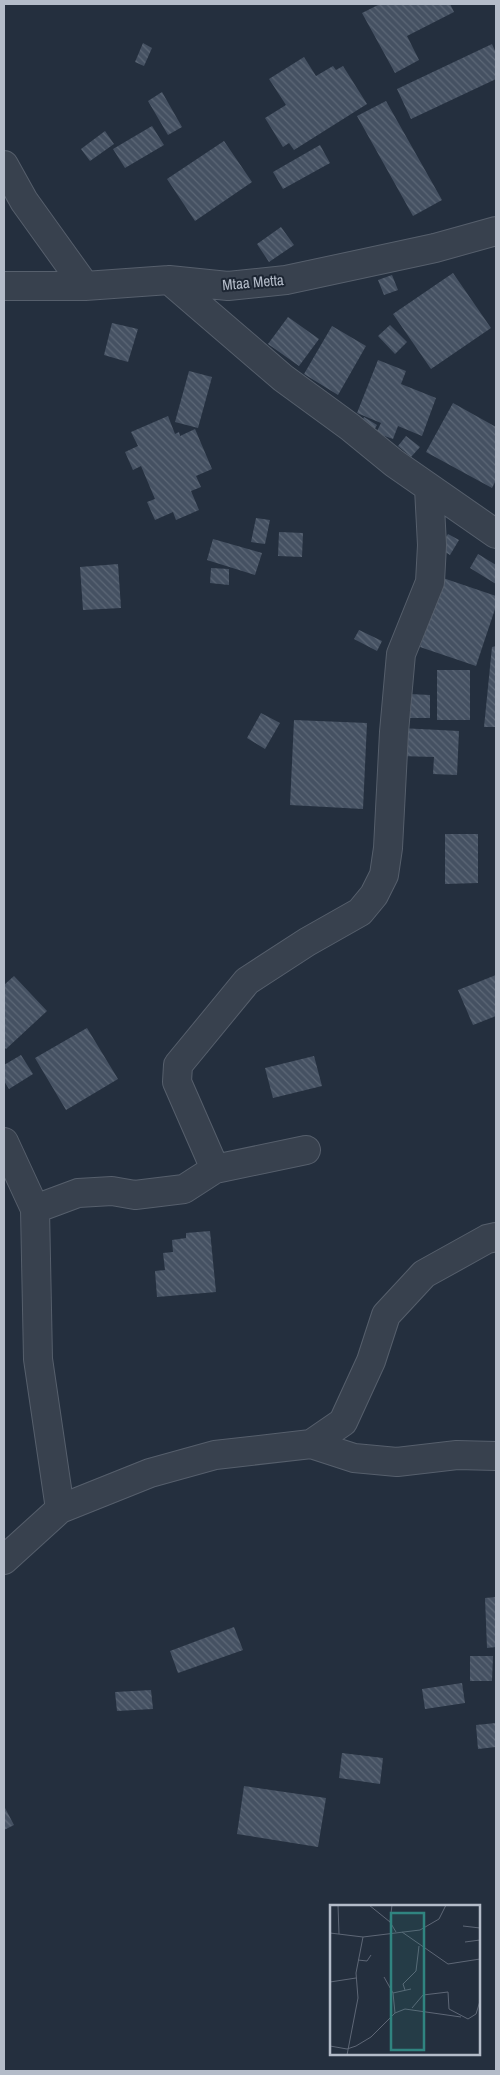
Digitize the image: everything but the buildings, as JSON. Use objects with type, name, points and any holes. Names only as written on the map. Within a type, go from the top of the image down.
[{"type":"street","points":[[4,165],[24,201],[85,286]]},
{"type":"street","name":"Mtaa Metta","points":[[4,286],[85,286],[169,280],[228,286],[286,280],[435,248],[496,231]]},
{"type":"street","points":[[169,280],[283,378],[429,488],[496,534]]},
{"type":"street","points":[[215,1169],[177,1082],[178,1065],[247,981],[306,942],[360,912],[374,895],[384,875],[388,848],[394,732],[401,654],[430,582],[432,545],[429,488]]},
{"type":"street","points":[[4,1142],[35,1209],[38,1359],[60,1509]]},
{"type":"street","points":[[35,1209],[78,1193],[112,1191],[135,1195],[184,1189],[198,1178],[215,1169],[306,1150]]},
{"type":"street","points":[[311,1444],[343,1422],[372,1361],[386,1315],[424,1274],[487,1239],[496,1238]]},
{"type":"street","points":[[4,1560],[60,1509],[150,1474],[216,1455],[311,1444],[354,1458],[397,1462],[458,1455],[496,1456]]}]
